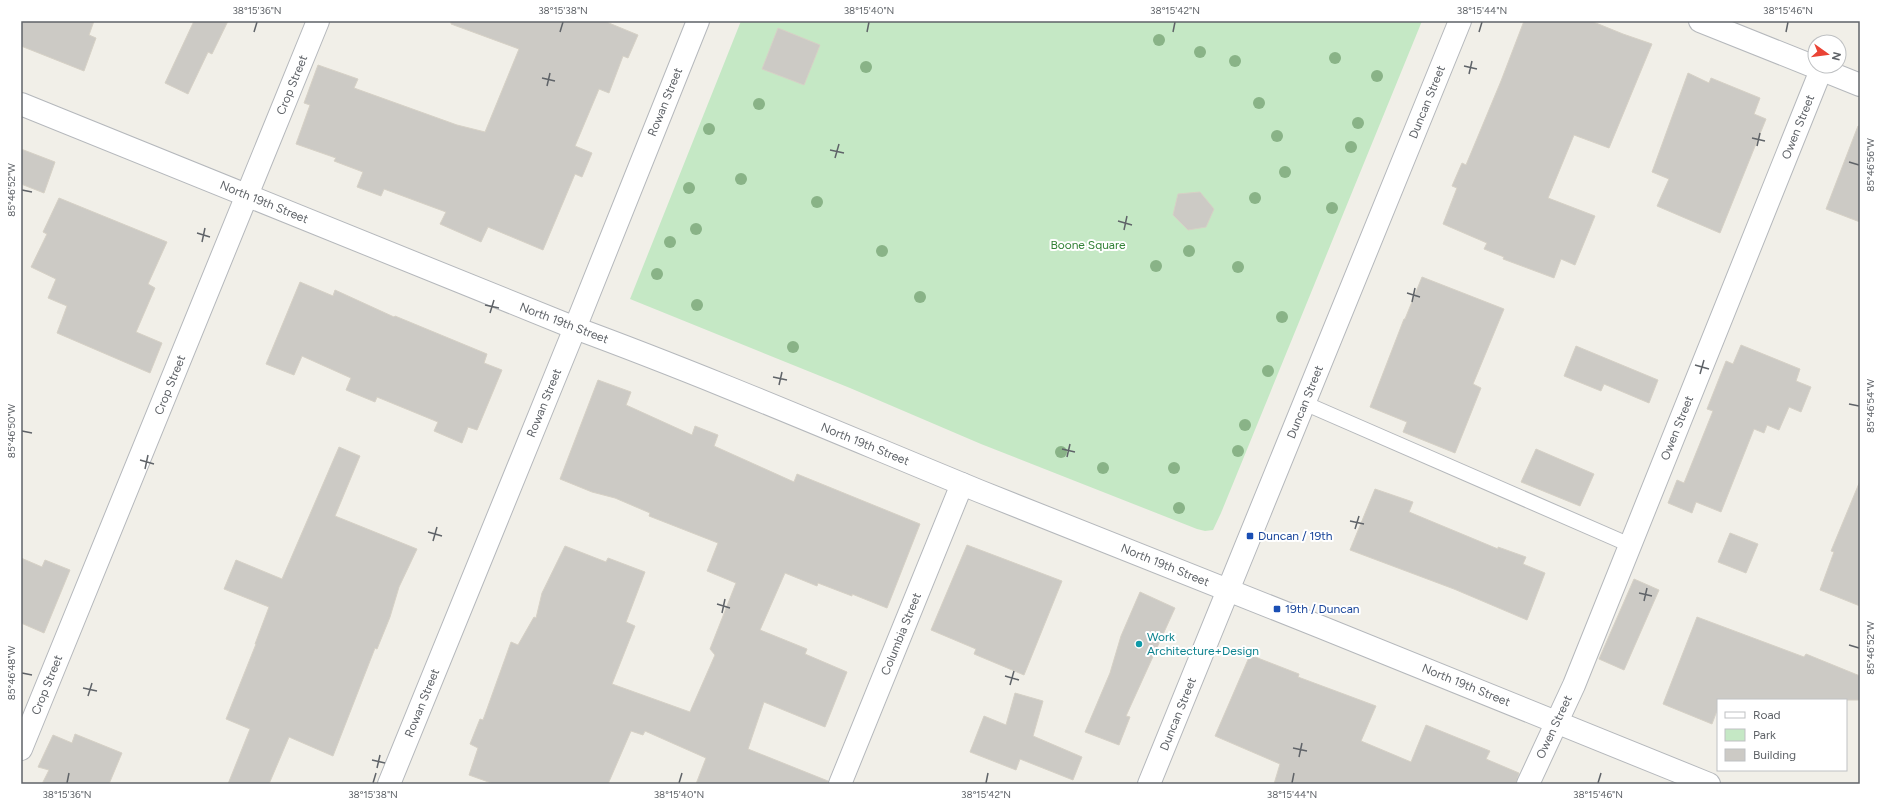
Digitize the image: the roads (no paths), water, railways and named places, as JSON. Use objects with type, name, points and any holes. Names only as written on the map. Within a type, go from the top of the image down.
[{"type":"street","name":"Crop Street","points":[[21,749],[318,21]]},
{"type":"street","name":"Rowan Street","points":[[389,784],[575,328],[698,21]]},
{"type":"street","name":"Duncan Street","points":[[1149,784],[1460,21]]},
{"type":"street","points":[[1700,21],[1807,64]]},
{"type":"street","name":"Owen Street","points":[[1528,784],[1574,685],[1820,74]]},
{"type":"street","points":[[1832,74],[1860,85]]},
{"type":"street","name":"North 19th Street","points":[[21,104],[575,328],[636,350],[962,484],[1557,721],[1709,784]]},
{"type":"street","name":"Columbia Street","points":[[840,784],[962,484]]},
{"type":"lane","points":[[1304,403],[1630,544]]},
{"type":"place","name":"Duncan / 19th","points":[[1250,536]]},
{"type":"place","name":"19th / Duncan","points":[[1277,609]]},
{"type":"place","name":"Work Architecture+Design","points":[[1139,644]]},
{"type":"park label","name":"Boone Square","points":[[1088,245]]}]
